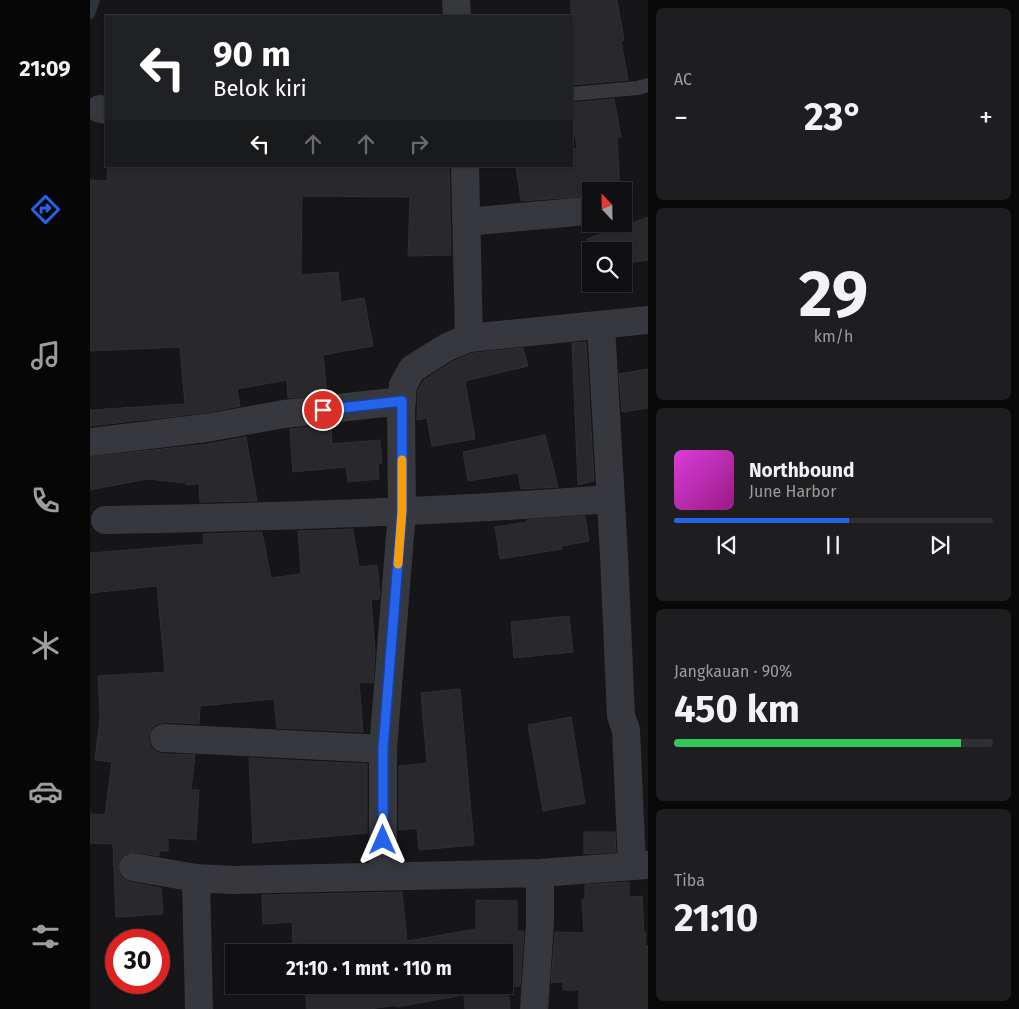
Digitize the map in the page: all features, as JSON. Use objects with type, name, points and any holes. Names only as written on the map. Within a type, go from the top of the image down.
[{"type":"street","points":[[456,0],[457,15]]},
{"type":"street","points":[[465,167],[469,338]]},
{"type":"street","points":[[466,222],[582,211]]},
{"type":"street","points":[[383,877],[383,749],[402,511],[403,385],[412,370],[447,347],[469,338],[648,320]]},
{"type":"street","points":[[133,867],[196,878],[232,880],[540,873],[640,866],[626,730],[621,716],[601,325]]},
{"type":"street","points":[[90,442],[206,428],[284,414],[402,401]]},
{"type":"street","points":[[105,520],[402,511],[610,500]]},
{"type":"street","points":[[164,738],[383,749]]},
{"type":"street","points":[[534,1009],[540,924],[540,873]]},
{"type":"street","points":[[196,878],[199,1009]]},
{"type":"lane","points":[[573,94],[638,88],[648,85]]},
{"type":"building","points":[[571,0],[617,0],[624,40],[621,41],[628,80],[573,85],[573,15],[571,15]]},
{"type":"building","points":[[614,99],[621,137],[617,138],[619,182],[582,182],[582,197],[521,201],[516,167],[573,167],[573,149],[577,149],[573,103]]},
{"type":"building","points":[[108,167],[449,167],[451,255],[408,256],[410,197],[302,196],[301,275],[338,272],[341,302],[364,298],[373,346],[323,355],[327,394],[288,398],[287,380],[237,389],[240,406],[204,413],[90,426],[90,410],[185,404],[180,347],[90,351],[90,180],[107,181]]},
{"type":"building","points":[[648,217],[648,260],[632,262],[632,242],[587,242],[587,239],[606,232],[632,232],[632,223]]},
{"type":"building","points":[[586,342],[594,481],[578,485],[572,343]]},
{"type":"building","points":[[523,348],[528,366],[465,381],[475,439],[432,446],[427,418],[417,420],[418,390],[424,380],[454,361],[473,353]]},
{"type":"building","points":[[648,369],[648,408],[622,412],[619,374]]},
{"type":"building","points":[[331,425],[332,444],[380,440],[382,463],[378,464],[379,479],[348,482],[346,467],[293,472],[290,429]]},
{"type":"building","points":[[545,435],[558,487],[521,489],[518,473],[468,481],[463,452]]},
{"type":"building","points":[[246,437],[257,501],[200,502],[199,484],[186,485],[186,483],[147,479],[90,490],[90,457],[208,444]]},
{"type":"building","points":[[585,516],[589,541],[561,546],[562,549],[500,559],[495,527],[527,522],[527,520]]},
{"type":"building","points":[[353,529],[359,567],[377,565],[380,594],[379,599],[371,600],[375,650],[373,683],[359,682],[363,732],[277,728],[274,699],[200,706],[199,724],[165,722],[156,724],[148,738],[150,745],[155,751],[163,754],[195,755],[191,790],[199,790],[196,840],[168,838],[168,851],[159,851],[159,856],[135,852],[127,853],[121,857],[118,865],[119,873],[123,879],[161,888],[163,914],[116,917],[113,844],[90,843],[90,814],[105,815],[112,762],[95,760],[100,717],[98,676],[165,672],[157,586],[90,593],[90,553],[204,544],[203,534],[262,532],[271,578],[301,574],[298,531]]},
{"type":"building","points":[[569,616],[573,652],[514,658],[511,622]]},
{"type":"building","points":[[460,689],[474,845],[419,850],[417,828],[399,830],[399,766],[427,763],[421,693]]},
{"type":"building","points":[[571,717],[585,803],[543,811],[528,725]]},
{"type":"building","points":[[249,758],[367,764],[367,833],[253,843]]},
{"type":"building","points":[[584,832],[615,832],[616,852],[584,854]]},
{"type":"building","points":[[629,882],[629,897],[642,896],[644,932],[646,932],[645,946],[648,946],[648,1009],[579,1009],[579,990],[563,990],[563,982],[551,983],[555,932],[584,933],[582,899],[585,899],[585,885]]},
{"type":"building","points":[[402,892],[407,941],[476,929],[476,900],[517,901],[517,931],[524,931],[520,986],[513,987],[513,944],[293,943],[292,922],[263,924],[262,895]]},
{"type":"building","points":[[306,994],[509,994],[510,1009],[465,1009],[464,995],[396,1007],[396,1005],[370,1009],[307,1009]]},
{"type":"waterway","points":[[90,14],[95,0]]},
{"type":"slow traffic","points":[[398,564],[402,511],[402,460]]},
{"type":"route","points":[[323,410],[402,401],[402,511],[383,749],[383,840]]}]
